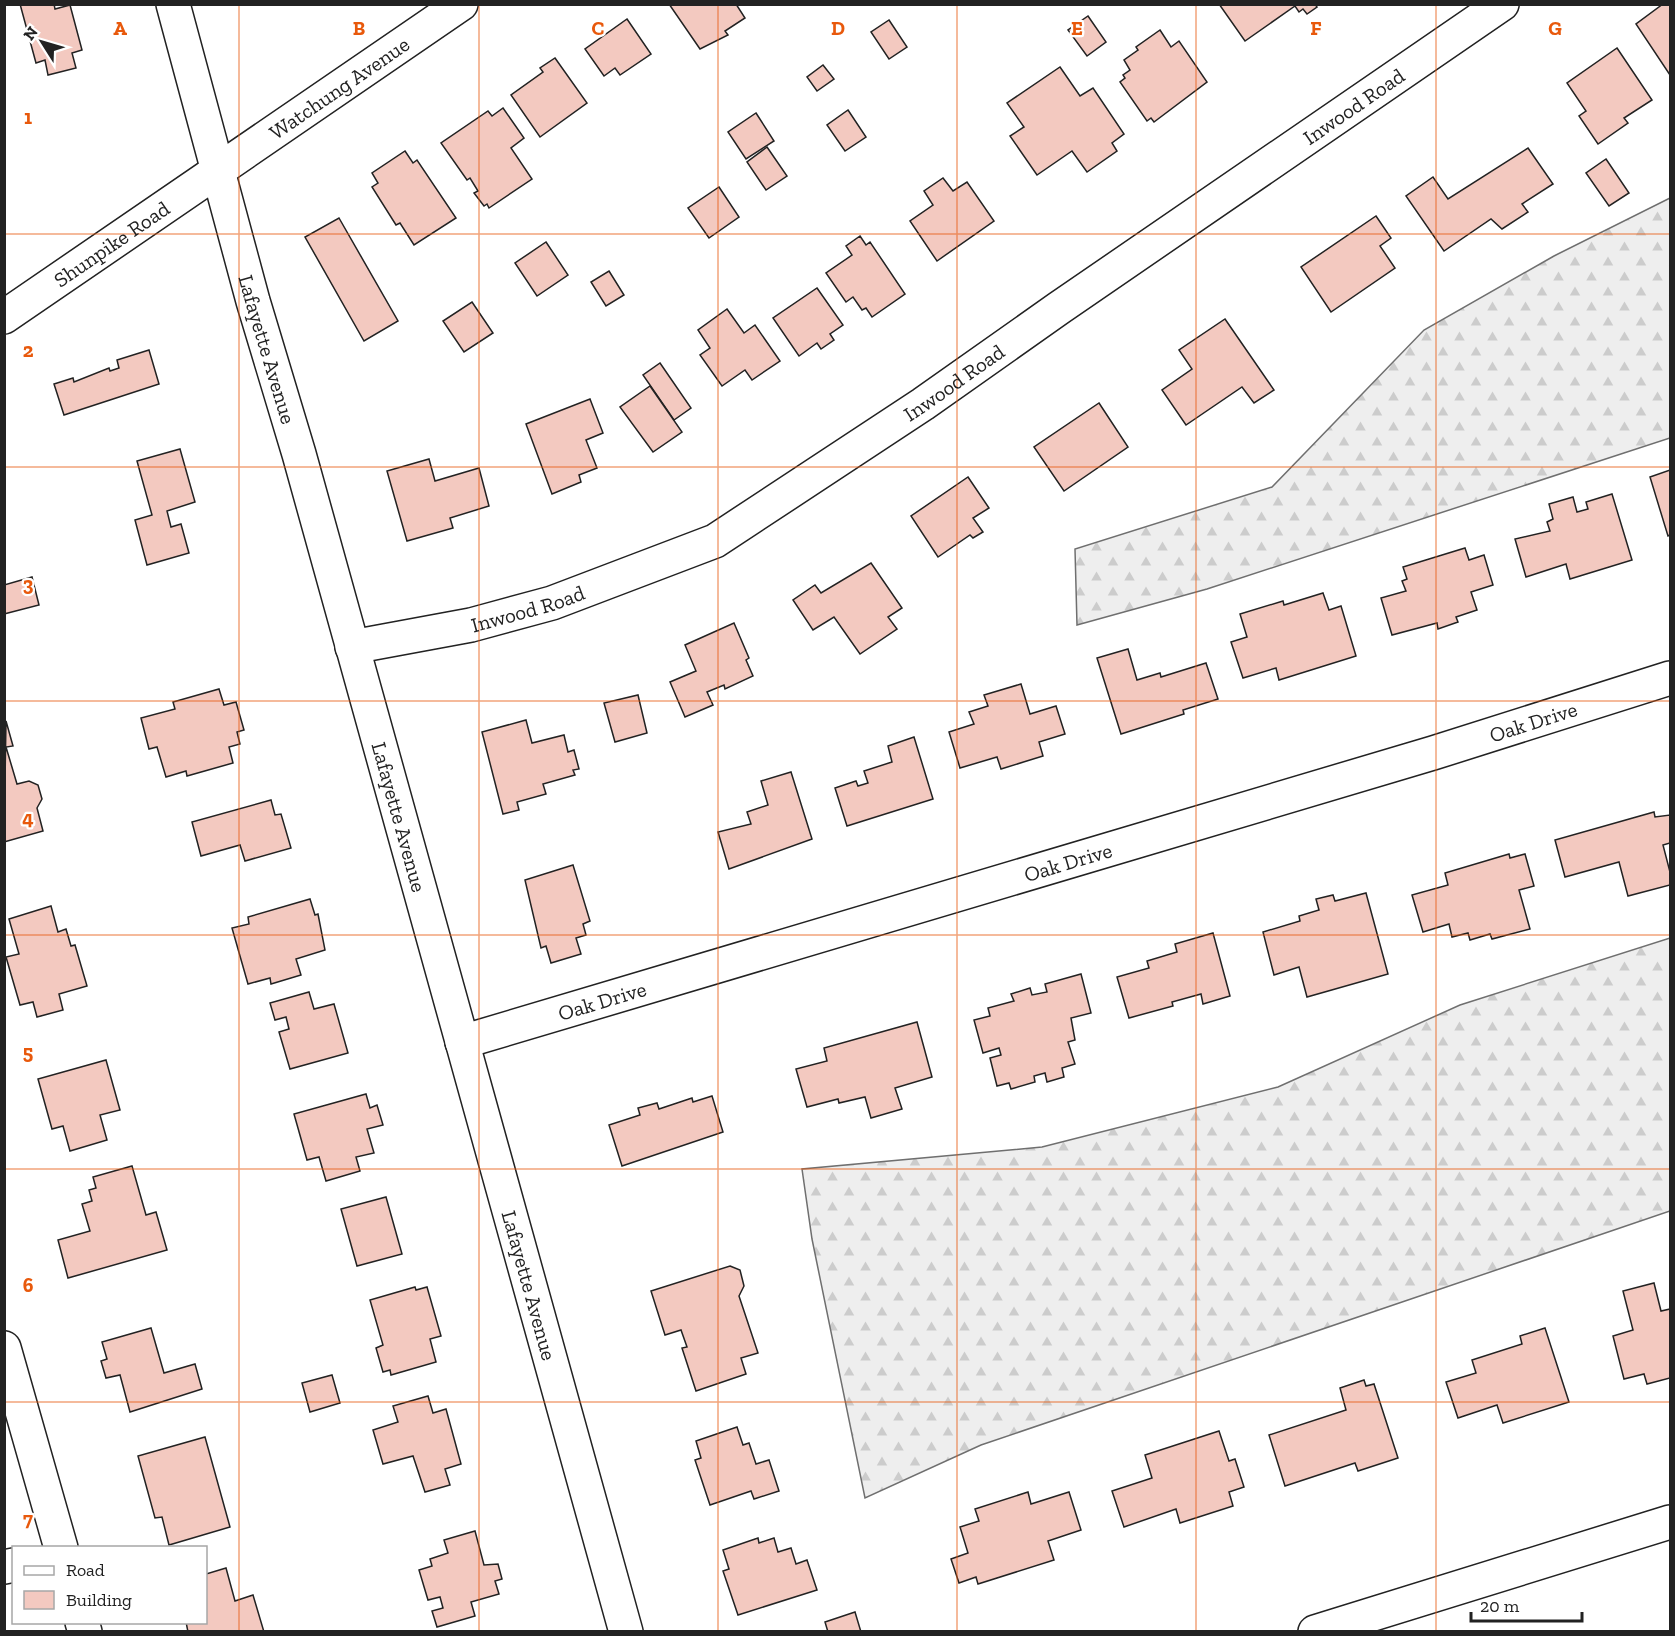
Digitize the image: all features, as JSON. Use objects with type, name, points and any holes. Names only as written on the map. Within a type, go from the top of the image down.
[{"type":"street","name":"Lafayette Avenue","points":[[173,4],[626,1632]]},
{"type":"street","name":"Watchung Avenue","points":[[218,171],[461,4]]},
{"type":"street","name":"Inwood Road","points":[[352,646],[471,625],[552,603],[715,542],[914,411],[1059,308],[1502,4]]},
{"type":"street","name":"Shunpike Road","points":[[4,318],[218,171]]},
{"type":"street","name":"Oak Drive","points":[[462,1042],[1410,760],[1671,678]]},
{"type":"street","points":[[4,1348],[60,1546]]},
{"type":"street","points":[[1315,1632],[1671,1522]]},
{"type":"green space","points":[[1670,198],[1670,438],[1207,589],[1077,625],[1075,549],[1272,487],[1424,330],[1554,256]]},
{"type":"green space","points":[[1670,938],[1670,1211],[981,1445],[865,1498],[812,1239],[802,1169],[1042,1147],[1278,1087],[1460,1005]]},
{"type":"building","points":[[20,4],[54,4],[55,9],[70,5],[82,50],[72,53],[76,68],[48,75],[45,60],[36,63]]},
{"type":"building","points":[[669,4],[736,4],[745,18],[725,31],[728,35],[700,49]]},
{"type":"building","points":[[1219,4],[1315,4],[1317,7],[1307,14],[1303,9],[1299,12],[1295,6],[1245,41]]},
{"type":"building","points":[[1663,4],[1670,4],[1670,75],[1636,24]]},
{"type":"building","points":[[1088,16],[1106,42],[1087,56],[1068,30]]},
{"type":"building","points":[[627,19],[651,54],[620,75],[615,68],[604,76],[585,49]]},
{"type":"building","points":[[889,20],[907,47],[889,59],[871,32]]},
{"type":"building","points":[[1160,30],[1171,47],[1179,41],[1207,82],[1154,122],[1151,118],[1147,121],[1120,82],[1125,78],[1123,75],[1130,70],[1124,60],[1138,50],[1136,47]]},
{"type":"building","points":[[1617,48],[1652,100],[1624,118],[1628,123],[1598,144],[1579,116],[1586,111],[1567,83]]},
{"type":"building","points":[[555,58],[587,103],[540,137],[511,95],[543,72],[540,68]]},
{"type":"building","points":[[823,65],[834,79],[817,91],[807,77]]},
{"type":"building","points":[[1060,67],[1080,96],[1093,88],[1124,134],[1112,143],[1117,151],[1087,172],[1072,151],[1037,175],[1010,136],[1024,127],[1007,103]]},
{"type":"building","points":[[503,108],[524,138],[511,148],[532,179],[489,208],[487,204],[484,206],[474,193],[478,191],[470,178],[467,180],[441,143],[488,111],[492,116]]},
{"type":"building","points":[[848,110],[866,137],[845,151],[827,125]]},
{"type":"building","points":[[756,113],[774,141],[746,159],[728,132]]},
{"type":"building","points":[[767,147],[787,176],[766,190],[747,162]]},
{"type":"building","points":[[1528,148],[1553,184],[1522,204],[1528,212],[1502,229],[1491,219],[1444,251],[1406,196],[1433,177],[1448,199]]},
{"type":"building","points":[[405,151],[413,163],[417,160],[456,218],[414,245],[400,223],[396,225],[372,187],[378,183],[372,173]]},
{"type":"building","points":[[1606,159],[1629,193],[1609,206],[1586,173]]},
{"type":"building","points":[[943,178],[953,191],[967,182],[994,221],[937,261],[910,221],[933,205],[924,191]]},
{"type":"building","points":[[719,187],[739,217],[709,238],[688,208]]},
{"type":"building","points":[[1376,216],[1391,238],[1380,246],[1395,268],[1331,312],[1301,267]]},
{"type":"building","points":[[339,218],[398,321],[364,341],[305,237]]},
{"type":"building","points":[[860,236],[866,245],[870,242],[905,294],[872,317],[866,308],[862,310],[853,297],[846,302],[826,273],[852,255],[846,246]]},
{"type":"building","points":[[546,242],[568,275],[537,296],[515,263]]},
{"type":"building","points":[[609,271],[624,295],[606,306],[591,282]]},
{"type":"building","points":[[817,288],[843,325],[830,334],[834,340],[821,349],[817,343],[799,356],[773,318]]},
{"type":"building","points":[[472,302],[493,333],[464,352],[443,321]]},
{"type":"building","points":[[727,309],[744,333],[755,325],[780,361],[752,380],[745,370],[722,386],[700,355],[710,348],[698,330]]},
{"type":"building","points":[[1225,319],[1274,390],[1254,403],[1242,387],[1186,425],[1162,390],[1192,369],[1179,350]]},
{"type":"building","points":[[149,350],[159,384],[64,415],[54,384],[73,378],[74,382],[109,368],[110,371],[119,368],[117,360]]},
{"type":"building","points":[[660,363],[691,408],[674,420],[643,375]]},
{"type":"building","points":[[650,386],[682,432],[653,452],[620,407]]},
{"type":"building","points":[[590,399],[603,433],[586,440],[597,468],[579,475],[581,482],[552,494],[526,424]]},
{"type":"building","points":[[1099,403],[1128,447],[1064,491],[1034,447]]},
{"type":"building","points":[[180,449],[195,502],[167,511],[171,527],[181,524],[189,553],[147,565],[135,520],[152,515],[137,461]]},
{"type":"building","points":[[429,459],[435,481],[479,468],[489,506],[450,518],[453,528],[407,541],[387,471]]},
{"type":"building","points":[[1670,470],[1670,535],[1668,536],[1650,477]]},
{"type":"building","points":[[968,477],[989,508],[973,518],[983,532],[973,538],[970,535],[938,557],[911,516]]},
{"type":"building","points":[[1612,494],[1632,560],[1570,579],[1566,564],[1526,577],[1515,539],[1550,531],[1547,522],[1553,519],[1549,504],[1573,497],[1577,512],[1588,509],[1586,502]]},
{"type":"building","points":[[1465,548],[1469,560],[1484,555],[1493,585],[1471,592],[1477,610],[1456,617],[1458,622],[1438,629],[1437,623],[1392,635],[1381,598],[1406,591],[1402,581],[1407,579],[1403,567]]},
{"type":"building","points":[[871,563],[902,608],[888,617],[897,629],[860,654],[834,617],[813,630],[793,600],[815,585],[821,593]]},
{"type":"building","points":[[32,577],[39,605],[4,614],[4,585]]},
{"type":"building","points":[[1323,593],[1329,610],[1341,606],[1356,656],[1279,680],[1276,668],[1243,678],[1231,642],[1247,637],[1240,614],[1283,601],[1284,605]]},
{"type":"building","points":[[734,623],[749,658],[746,660],[753,676],[725,689],[724,685],[707,692],[713,705],[685,717],[670,682],[696,671],[685,645]]},
{"type":"building","points":[[1128,649],[1137,680],[1160,673],[1161,677],[1206,663],[1218,699],[1183,710],[1184,714],[1121,734],[1097,658]]},
{"type":"building","points":[[1021,684],[1030,714],[1056,706],[1065,734],[1039,742],[1043,756],[1001,769],[997,757],[960,768],[949,732],[974,724],[969,712],[988,706],[984,695]]},
{"type":"building","points":[[219,689],[224,705],[236,702],[244,730],[237,732],[240,744],[229,747],[233,763],[187,776],[186,771],[166,777],[157,747],[149,749],[141,718],[175,709],[173,702]]},
{"type":"building","points":[[638,695],[647,733],[615,742],[604,703]]},
{"type":"building","points":[[526,720],[532,743],[564,735],[568,752],[574,750],[579,769],[573,770],[575,775],[543,784],[546,794],[517,802],[519,810],[503,814],[482,732]]},
{"type":"building","points":[[6,721],[13,746],[6,747],[17,784],[29,781],[38,785],[42,799],[37,808],[43,831],[4,842]]},
{"type":"building","points":[[914,737],[933,799],[847,826],[835,788],[856,781],[858,786],[868,783],[864,771],[892,762],[888,746]]},
{"type":"building","points":[[791,772],[812,839],[729,869],[718,832],[751,824],[747,812],[768,805],[761,781]]},
{"type":"building","points":[[271,800],[275,815],[281,814],[291,848],[245,861],[240,845],[201,856],[192,822]]},
{"type":"building","points":[[1654,812],[1655,817],[1670,815],[1670,843],[1663,845],[1670,872],[1670,885],[1628,896],[1619,862],[1565,877],[1555,840]]},
{"type":"building","points":[[1509,854],[1510,858],[1525,854],[1534,886],[1519,890],[1530,929],[1492,939],[1490,934],[1470,940],[1468,933],[1452,937],[1449,924],[1423,932],[1412,895],[1448,885],[1445,873]]},
{"type":"building","points":[[573,865],[590,921],[583,924],[586,935],[576,938],[581,954],[551,963],[546,946],[541,948],[525,880]]},
{"type":"building","points":[[1366,893],[1388,974],[1307,997],[1299,967],[1274,975],[1263,932],[1300,921],[1299,916],[1319,910],[1316,899],[1333,895],[1335,901]]},
{"type":"building","points":[[310,899],[315,915],[318,914],[325,950],[296,959],[301,975],[271,984],[270,978],[248,984],[232,928],[249,924],[248,917]]},
{"type":"building","points":[[51,906],[58,932],[66,929],[71,946],[75,945],[87,986],[59,994],[63,1010],[37,1017],[33,1002],[20,1005],[6,957],[19,954],[9,919]]},
{"type":"building","points":[[1213,933],[1230,996],[1203,1004],[1201,994],[1172,1002],[1173,1006],[1129,1018],[1117,977],[1149,968],[1147,961],[1177,952],[1175,944]]},
{"type":"building","points":[[1081,974],[1091,1013],[1071,1018],[1075,1040],[1068,1042],[1075,1064],[1062,1068],[1064,1077],[1047,1082],[1045,1073],[1034,1076],[1035,1082],[1011,1089],[1009,1083],[997,1086],[990,1058],[1001,1055],[999,1048],[983,1053],[974,1020],[990,1016],[988,1008],[1014,1001],[1011,994],[1030,988],[1032,995],[1047,992],[1045,984]]},
{"type":"building","points":[[309,992],[314,1009],[334,1004],[348,1053],[290,1069],[279,1032],[289,1029],[286,1017],[275,1020],[270,1003]]},
{"type":"building","points":[[917,1022],[932,1077],[895,1088],[902,1109],[871,1118],[865,1097],[839,1103],[838,1099],[807,1107],[796,1069],[827,1061],[824,1048]]},
{"type":"building","points":[[106,1060],[120,1110],[100,1115],[107,1140],[70,1151],[63,1126],[52,1129],[38,1079]]},
{"type":"building","points":[[366,1094],[370,1108],[377,1105],[383,1125],[367,1129],[374,1153],[356,1157],[360,1171],[326,1181],[319,1157],[307,1160],[294,1114]]},
{"type":"building","points":[[712,1096],[723,1132],[622,1166],[609,1125],[640,1115],[638,1108],[657,1103],[659,1109],[692,1098],[693,1102]]},
{"type":"building","points":[[132,1166],[146,1215],[156,1212],[167,1250],[68,1278],[58,1240],[90,1231],[82,1204],[92,1201],[89,1190],[96,1188],[93,1177]]},
{"type":"building","points":[[386,1197],[402,1254],[357,1266],[341,1209]]},
{"type":"building","points":[[730,1266],[740,1270],[744,1286],[739,1296],[758,1353],[741,1358],[746,1374],[696,1391],[682,1348],[687,1347],[681,1330],[665,1335],[651,1291]]},
{"type":"building","points":[[1654,1283],[1661,1311],[1670,1309],[1670,1378],[1647,1384],[1644,1374],[1624,1379],[1613,1336],[1633,1330],[1623,1291]]},
{"type":"building","points":[[415,1287],[416,1290],[427,1287],[441,1336],[430,1339],[436,1362],[391,1375],[390,1370],[383,1372],[376,1348],[383,1345],[370,1300]]},
{"type":"building","points":[[151,1328],[164,1373],[195,1364],[202,1389],[130,1412],[120,1375],[106,1378],[101,1361],[107,1359],[102,1342]]},
{"type":"building","points":[[1545,1328],[1569,1402],[1503,1423],[1497,1405],[1458,1418],[1446,1382],[1476,1373],[1472,1360],[1522,1344],[1520,1336]]},
{"type":"building","points":[[332,1375],[340,1403],[310,1412],[302,1383]]},
{"type":"building","points":[[1364,1380],[1366,1386],[1374,1384],[1398,1458],[1358,1471],[1355,1463],[1285,1486],[1269,1435],[1346,1410],[1340,1388]]},
{"type":"building","points":[[428,1396],[433,1413],[446,1409],[461,1464],[445,1469],[450,1485],[425,1492],[413,1456],[383,1464],[373,1430],[398,1422],[393,1406]]},
{"type":"building","points":[[737,1427],[743,1445],[749,1443],[756,1464],[769,1460],[779,1491],[754,1499],[751,1491],[710,1505],[695,1460],[701,1458],[696,1441]]},
{"type":"building","points":[[1219,1431],[1229,1461],[1235,1459],[1244,1487],[1229,1492],[1233,1506],[1180,1523],[1176,1509],[1124,1527],[1112,1491],[1152,1478],[1145,1455]]},
{"type":"building","points":[[205,1437],[230,1527],[169,1545],[162,1517],[155,1518],[138,1456]]},
{"type":"building","points":[[1028,1492],[1031,1504],[1069,1492],[1081,1530],[1048,1541],[1054,1560],[978,1584],[976,1577],[959,1583],[951,1559],[968,1553],[960,1527],[979,1521],[975,1509]]},
{"type":"building","points":[[475,1531],[484,1565],[498,1564],[502,1579],[495,1581],[499,1594],[471,1602],[475,1616],[437,1627],[432,1611],[443,1608],[440,1597],[428,1600],[419,1570],[432,1566],[430,1559],[448,1553],[444,1540]]},
{"type":"building","points":[[758,1538],[759,1543],[774,1538],[778,1552],[791,1548],[796,1564],[807,1560],[817,1590],[738,1615],[723,1571],[729,1569],[723,1550]]},
{"type":"building","points":[[226,1568],[235,1601],[253,1595],[264,1632],[188,1632],[186,1624],[207,1624],[207,1574]]},
{"type":"building","points":[[855,1612],[861,1632],[828,1632],[825,1622]]}]
